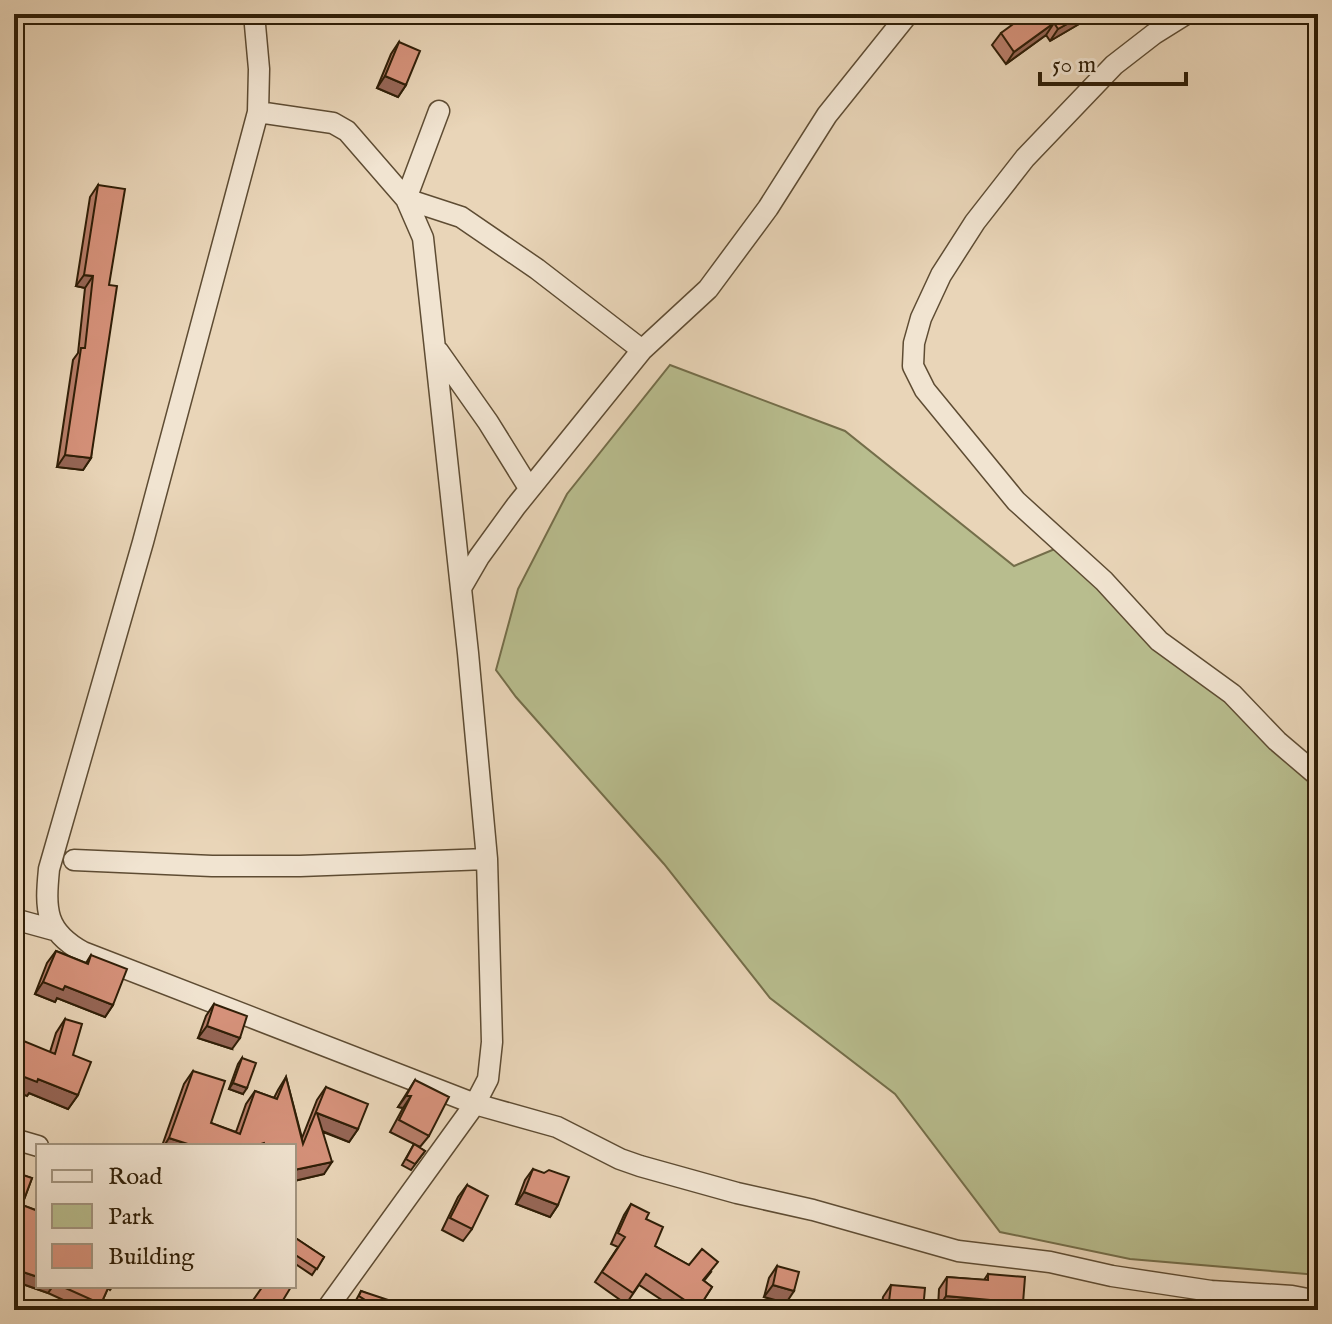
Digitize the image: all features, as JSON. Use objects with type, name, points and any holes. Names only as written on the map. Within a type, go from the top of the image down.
[{"type":"street","points":[[254,14],[259,69],[258,112],[143,542],[49,869],[48,913],[54,930],[69,945],[83,952],[475,1104],[557,1127],[640,1166],[958,1251],[1050,1262],[1112,1276],[1211,1291],[1292,1296],[1318,1301]]},
{"type":"street","points":[[461,588],[479,557],[529,488],[642,350],[708,289],[768,208],[827,115],[908,14]]},
{"type":"street","points":[[1186,14],[1114,65],[1025,158],[975,222],[941,275],[921,318],[914,343],[913,366],[925,390],[1016,501],[1104,581],[1159,641],[1232,694],[1277,741],[1318,776]]},
{"type":"street","points":[[406,199],[439,111]]},
{"type":"street","points":[[258,112],[339,126],[355,139],[406,199],[423,238],[487,859],[492,1042],[488,1079],[475,1104],[326,1310]]},
{"type":"street","points":[[406,199],[461,217],[537,269],[642,350]]},
{"type":"street","points":[[436,347],[529,488]]},
{"type":"street","points":[[74,860],[300,866],[487,859]]},
{"type":"street","points":[[14,919],[54,930]]},
{"type":"street","points":[[14,1139],[36,1145]]},
{"type":"green space","points":[[670,365],[845,431],[1014,566],[1062,546],[1318,785],[1318,1275],[1130,1259],[1000,1232],[895,1094],[770,998],[664,864],[516,697],[496,670],[518,589],[567,494]]},
{"type":"building","points":[[1027,14],[1031,19],[1041,14],[1085,14],[1058,29],[1054,23],[1014,52],[1001,33]]},
{"type":"building","points":[[399,42],[420,51],[406,85],[385,76]]},
{"type":"building","points":[[98,185],[125,189],[109,285],[117,286],[91,458],[65,455],[81,348],[85,348],[93,276],[84,275]]},
{"type":"building","points":[[56,951],[88,964],[91,955],[127,969],[113,1005],[65,986],[63,990],[43,982]]},
{"type":"building","points":[[214,1004],[247,1016],[240,1038],[207,1026]]},
{"type":"building","points":[[65,1019],[82,1024],[73,1055],[91,1062],[78,1095],[14,1073],[14,1037],[55,1054]]},
{"type":"building","points":[[242,1058],[256,1063],[247,1088],[233,1083]]},
{"type":"building","points":[[193,1071],[225,1081],[211,1123],[240,1134],[255,1091],[277,1099],[286,1077],[303,1144],[326,1087],[368,1104],[358,1129],[317,1113],[332,1162],[296,1170],[296,1144],[188,1144],[169,1138]]},
{"type":"building","points":[[415,1080],[449,1097],[429,1136],[399,1120],[411,1096],[406,1096]]},
{"type":"building","points":[[414,1144],[425,1151],[415,1164],[406,1159]]},
{"type":"building","points":[[533,1169],[544,1173],[549,1170],[569,1177],[558,1205],[524,1192]]},
{"type":"building","points":[[14,1172],[32,1178],[22,1205],[36,1210],[36,1276],[14,1269]]},
{"type":"building","points":[[467,1185],[488,1196],[472,1229],[450,1218]]},
{"type":"building","points":[[631,1204],[649,1213],[646,1219],[663,1227],[655,1246],[689,1265],[702,1249],[718,1262],[703,1280],[712,1287],[698,1309],[646,1274],[633,1293],[602,1272],[625,1237],[618,1233]]},
{"type":"building","points":[[296,1238],[324,1257],[317,1269],[296,1255]]},
{"type":"building","points":[[777,1266],[799,1272],[794,1291],[773,1285]]},
{"type":"building","points":[[988,1274],[1025,1277],[1023,1303],[946,1296],[947,1277],[988,1280]]},
{"type":"building","points":[[891,1285],[925,1288],[923,1310],[888,1310]]},
{"type":"building","points":[[65,1288],[108,1288],[101,1304]]},
{"type":"building","points":[[262,1288],[290,1288],[277,1310],[246,1310]]},
{"type":"building","points":[[361,1291],[406,1306],[405,1310],[381,1310],[359,1296]]}]
